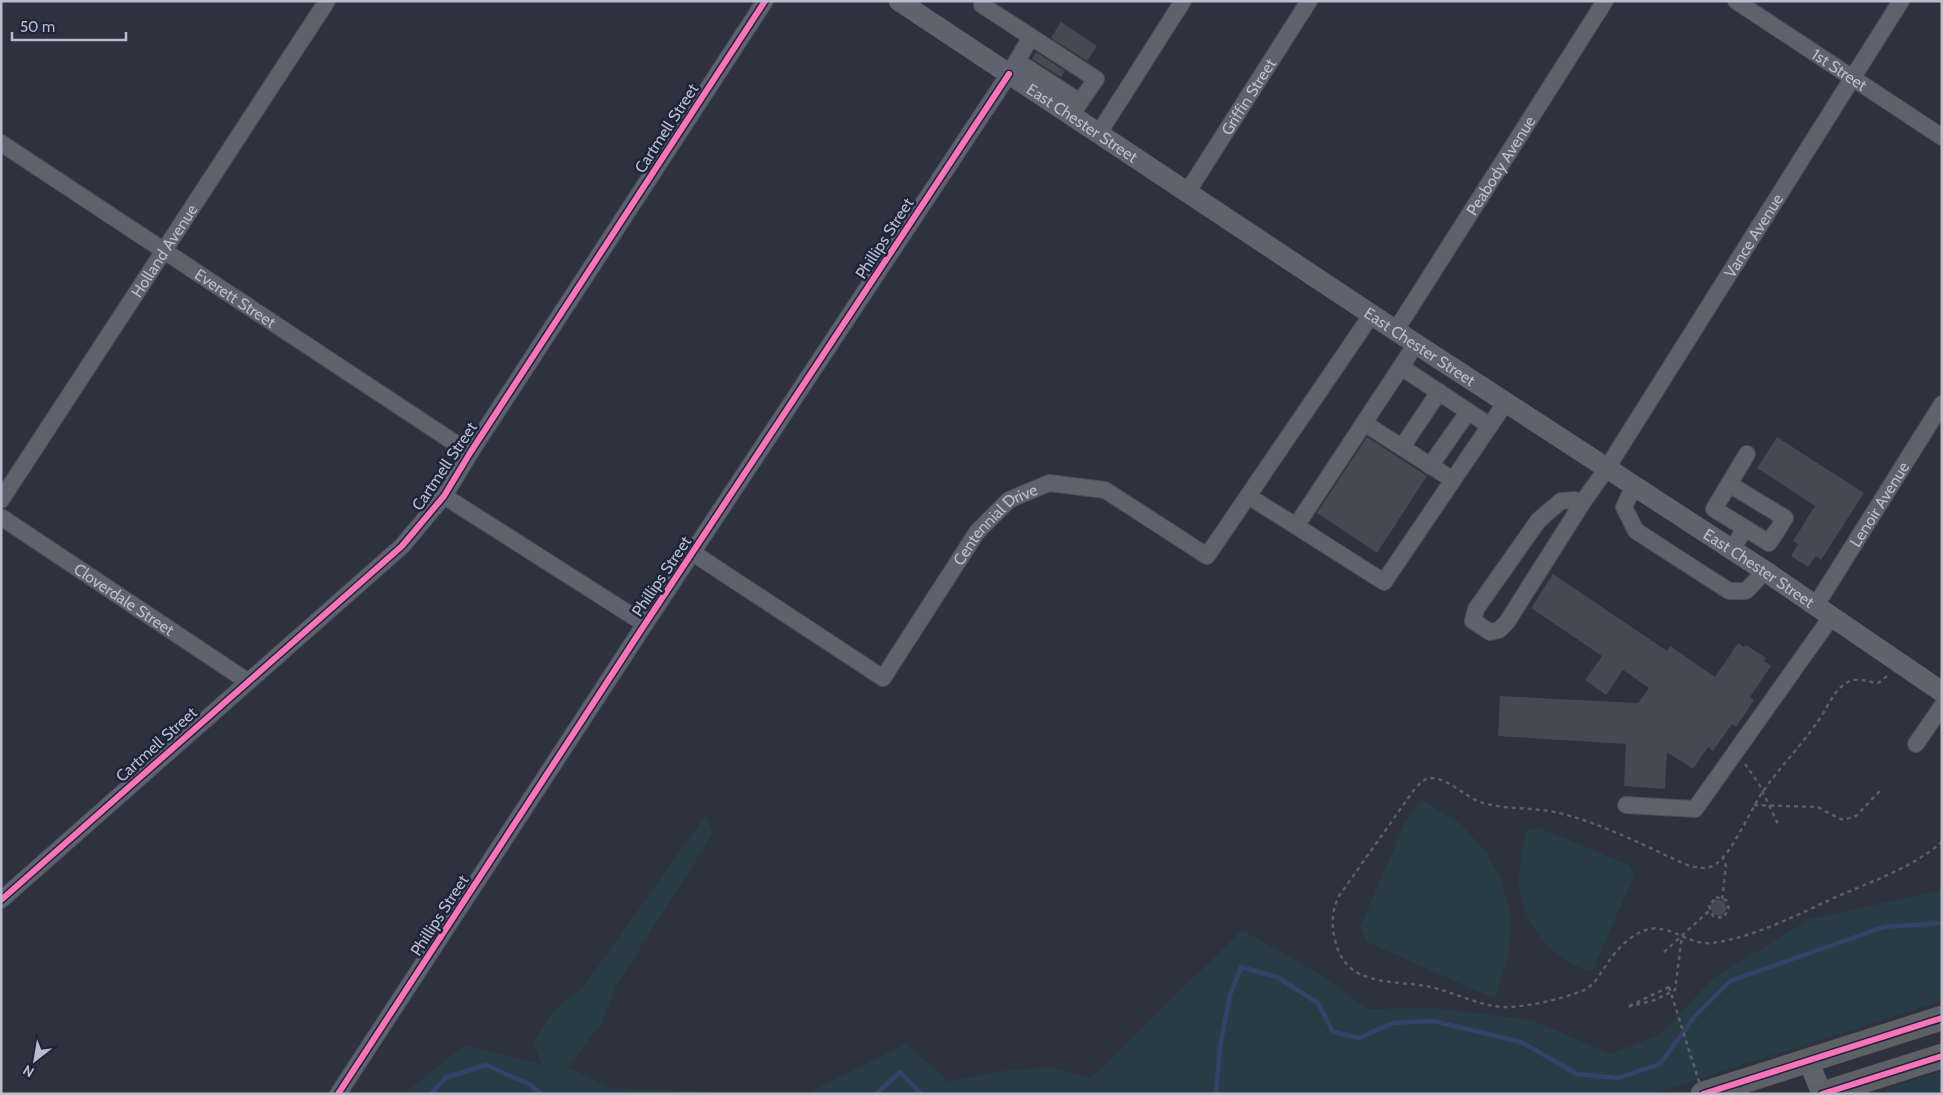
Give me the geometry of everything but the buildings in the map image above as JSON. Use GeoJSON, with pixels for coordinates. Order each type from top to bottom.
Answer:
{"type":"FeatureCollection","features":[{"type":"Feature","properties":{"kind":"highway"},"geometry":{"type":"LineString","coordinates":[[1703,1094],[1942,1018]]}},
{"type":"Feature","properties":{"kind":"highway"},"geometry":{"type":"LineString","coordinates":[[1822,1094],[1942,1056]]}},
{"type":"Feature","properties":{"kind":"main road","name":"East Chester Street"},"geometry":{"type":"LineString","coordinates":[[899,1],[1013,68],[1076,109],[1099,132],[1416,344],[1824,610],[1942,692]]}},
{"type":"Feature","properties":{"kind":"main road"},"geometry":{"type":"LineString","coordinates":[[1808,1060],[1822,1094]]}},
{"type":"Feature","properties":{"kind":"street","name":"Holland Avenue"},"geometry":{"type":"LineString","coordinates":[[1,500],[328,1]]}},
{"type":"Feature","properties":{"kind":"street","name":"Cartmell Street"},"geometry":{"type":"LineString","coordinates":[[3,896],[402,546],[444,496],[470,453],[765,1]]}},
{"type":"Feature","properties":{"kind":"street"},"geometry":{"type":"LineString","coordinates":[[1099,132],[1183,1]]}},
{"type":"Feature","properties":{"kind":"street","name":"Griffin Street"},"geometry":{"type":"LineString","coordinates":[[1188,191],[1309,1]]}},
{"type":"Feature","properties":{"kind":"street","name":"Peabody Avenue"},"geometry":{"type":"LineString","coordinates":[[1396,330],[1605,1]]}},
{"type":"Feature","properties":{"kind":"street","name":"1st Street"},"geometry":{"type":"LineString","coordinates":[[1736,1],[1942,137]]}},
{"type":"Feature","properties":{"kind":"street","name":"Vance Avenue"},"geometry":{"type":"LineString","coordinates":[[1583,502],[1575,500],[1561,501],[1538,521],[1476,609],[1474,621],[1490,632],[1500,630],[1507,622],[1583,502],[1607,468],[1901,1]]}},
{"type":"Feature","properties":{"kind":"street"},"geometry":{"type":"LineString","coordinates":[[982,5],[1096,79],[1076,109]]}},
{"type":"Feature","properties":{"kind":"street","name":"Phillips Street"},"geometry":{"type":"LineString","coordinates":[[338,1094],[645,624],[1013,68],[1031,37]]}},
{"type":"Feature","properties":{"kind":"street","name":"Everett Street"},"geometry":{"type":"LineString","coordinates":[[1,143],[470,453]]}},
{"type":"Feature","properties":{"kind":"street","name":"Centennial Drive"},"geometry":{"type":"LineString","coordinates":[[693,554],[883,678],[977,532],[1009,500],[1049,483],[1105,490],[1207,556],[1372,314]]}},
{"type":"Feature","properties":{"kind":"street"},"geometry":{"type":"LineString","coordinates":[[1296,526],[1416,344]]}},
{"type":"Feature","properties":{"kind":"street"},"geometry":{"type":"LineString","coordinates":[[1401,367],[1490,426]]}},
{"type":"Feature","properties":{"kind":"street"},"geometry":{"type":"LineString","coordinates":[[1402,447],[1439,392]]}},
{"type":"Feature","properties":{"kind":"street"},"geometry":{"type":"LineString","coordinates":[[1248,496],[1384,582],[1506,402]]}},
{"type":"Feature","properties":{"kind":"street","name":"Lenoir Avenue"},"geometry":{"type":"LineString","coordinates":[[1626,805],[1695,809],[1735,752],[1824,610],[1942,404]]}},
{"type":"Feature","properties":{"kind":"street"},"geometry":{"type":"LineString","coordinates":[[1430,466],[1468,412]]}},
{"type":"Feature","properties":{"kind":"street"},"geometry":{"type":"LineString","coordinates":[[1364,423],[1453,480]]}},
{"type":"Feature","properties":{"kind":"street"},"geometry":{"type":"LineString","coordinates":[[1702,530],[1747,454]]}},
{"type":"Feature","properties":{"kind":"street"},"geometry":{"type":"LineString","coordinates":[[1714,509],[1769,543],[1785,518],[1729,484]]}},
{"type":"Feature","properties":{"kind":"street"},"geometry":{"type":"LineString","coordinates":[[1634,486],[1624,507],[1636,531],[1729,591],[1746,591],[1764,571]]}},
{"type":"Feature","properties":{"kind":"street"},"geometry":{"type":"LineString","coordinates":[[444,496],[645,624]]}},
{"type":"Feature","properties":{"kind":"street","name":"Cloverdale Street"},"geometry":{"type":"LineString","coordinates":[[1,517],[247,682]]}},
{"type":"Feature","properties":{"kind":"street"},"geometry":{"type":"LineString","coordinates":[[1732,550],[1745,528]]}},
{"type":"Feature","properties":{"kind":"street"},"geometry":{"type":"LineString","coordinates":[[1916,744],[1942,706]]}},
{"type":"Feature","properties":{"kind":"path"},"geometry":{"type":"LineString","coordinates":[[1888,675],[1882,682],[1878,683],[1859,680],[1850,681],[1836,691],[1820,720],[1763,791],[1722,858],[1709,867],[1696,868],[1576,817],[1543,810],[1482,802],[1439,780],[1427,778],[1416,787],[1346,885],[1337,901],[1332,916],[1332,928],[1341,956],[1349,967],[1360,974],[1387,982],[1430,987],[1482,1004],[1510,1007],[1548,1000],[1583,991],[1598,977],[1620,947],[1645,930],[1654,928],[1670,931],[1695,942],[1709,943],[1728,940],[1804,912],[1901,869],[1927,855],[1942,842]]}},
{"type":"Feature","properties":{"kind":"path"},"geometry":{"type":"LineString","coordinates":[[1735,752],[1753,773],[1778,824]]}},
{"type":"Feature","properties":{"kind":"path"},"geometry":{"type":"LineString","coordinates":[[1754,805],[1817,807],[1843,820],[1850,819],[1866,807],[1880,791]]}},
{"type":"Feature","properties":{"kind":"path"},"geometry":{"type":"LineString","coordinates":[[1722,858],[1726,866],[1722,898]]}},
{"type":"Feature","properties":{"kind":"path"},"geometry":{"type":"LineString","coordinates":[[1716,897],[1722,898],[1726,900],[1730,910],[1723,918],[1712,916],[1709,906],[1716,897]]}},
{"type":"Feature","properties":{"kind":"path"},"geometry":{"type":"LineString","coordinates":[[1664,952],[1710,910]]}},
{"type":"Feature","properties":{"kind":"path"},"geometry":{"type":"LineString","coordinates":[[1682,936],[1676,990],[1669,994],[1655,1000],[1626,1006],[1669,987],[1672,996],[1689,1049],[1703,1094]]}},
{"type":"Feature","properties":{"kind":"shaded area"},"geometry":{"type":"Polygon","coordinates":[[[1422,800],[1461,824],[1486,852],[1500,877],[1511,915],[1509,953],[1495,999],[1367,942],[1360,927],[1405,823],[1422,800]]]}},
{"type":"Feature","properties":{"kind":"shaded area"},"geometry":{"type":"Polygon","coordinates":[[[705,816],[714,832],[616,986],[601,1024],[568,1067],[610,1088],[732,1094],[404,1094],[465,1045],[542,1065],[533,1042],[555,1009],[581,990],[705,816]]]}},
{"type":"Feature","properties":{"kind":"shaded area"},"geometry":{"type":"Polygon","coordinates":[[[1540,828],[1629,865],[1634,876],[1592,972],[1573,964],[1550,948],[1527,916],[1520,891],[1520,860],[1527,830],[1540,828]]]}},
{"type":"Feature","properties":{"kind":"shaded area"},"geometry":{"type":"Polygon","coordinates":[[[1942,890],[1942,1001],[1651,1094],[806,1094],[906,1044],[949,1082],[994,1072],[1050,1067],[1091,1078],[1242,930],[1316,972],[1368,1009],[1434,1008],[1532,1020],[1611,1054],[1661,1034],[1713,978],[1810,919],[1942,890]]]}},
{"type":"Feature","properties":{"kind":"shaded area"},"geometry":{"type":"Polygon","coordinates":[[[1942,1071],[1942,1094],[1891,1094],[1883,1090],[1942,1071]]]}},
{"type":"Feature","properties":{"kind":"waterway"},"geometry":{"type":"LineString","coordinates":[[1216,1094],[1220,1047],[1230,995],[1241,967],[1277,977],[1318,1003],[1333,1032],[1359,1038],[1393,1023],[1433,1021],[1521,1042],[1577,1074],[1618,1078],[1660,1064],[1695,1016],[1730,981],[1884,927],[1942,923]]}},
{"type":"Feature","properties":{"kind":"waterway"},"geometry":{"type":"LineString","coordinates":[[431,1094],[445,1078],[486,1065],[529,1084],[542,1094]]}},
{"type":"Feature","properties":{"kind":"waterway"},"geometry":{"type":"LineString","coordinates":[[876,1094],[900,1072],[921,1094]]}},
{"type":"Feature","properties":{"kind":"cycle path"},"geometry":{"type":"LineString","coordinates":[[1,900],[402,546],[444,496],[470,453],[765,1]]}},
{"type":"Feature","properties":{"kind":"cycle path"},"geometry":{"type":"LineString","coordinates":[[338,1094],[645,624],[1009,74]]}},
{"type":"Feature","properties":{"kind":"cycle path"},"geometry":{"type":"LineString","coordinates":[[1703,1094],[1942,1018]]}},
{"type":"Feature","properties":{"kind":"cycle path"},"geometry":{"type":"LineString","coordinates":[[1822,1094],[1942,1056]]}}]}
